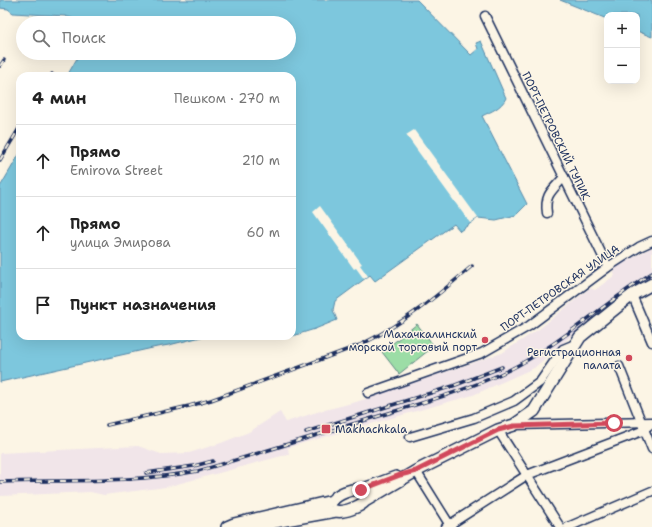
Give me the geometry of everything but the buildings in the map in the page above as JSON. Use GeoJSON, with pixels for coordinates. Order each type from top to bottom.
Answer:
{"type":"FeatureCollection","features":[{"type":"Feature","properties":{"kind":"street","name":"ПОРТ-ПЕТРОВСКИЙ ТУПИК"},"geometry":{"type":"LineString","coordinates":[[485,16],[608,267]]}},
{"type":"Feature","properties":{"kind":"street"},"geometry":{"type":"LineString","coordinates":[[547,213],[546,200],[564,177]]}},
{"type":"Feature","properties":{"kind":"street","name":"ПОРТ-ПЕТРОВСКАЯ УЛИЦА"},"geometry":{"type":"LineString","coordinates":[[368,393],[482,354],[529,326],[608,267],[639,247],[652,241]]}},
{"type":"Feature","properties":{"kind":"street"},"geometry":{"type":"LineString","coordinates":[[514,426],[534,411],[580,337],[632,295],[652,284]]}},
{"type":"Feature","properties":{"kind":"street"},"geometry":{"type":"LineString","coordinates":[[632,295],[652,342]]}},
{"type":"Feature","properties":{"kind":"street"},"geometry":{"type":"LineString","coordinates":[[410,437],[474,418],[514,402],[540,382],[563,350],[576,344]]}},
{"type":"Feature","properties":{"kind":"street"},"geometry":{"type":"LineString","coordinates":[[619,366],[652,449]]}},
{"type":"Feature","properties":{"kind":"street"},"geometry":{"type":"LineString","coordinates":[[363,496],[400,475],[416,471],[498,430],[514,426],[643,425],[652,423]]}},
{"type":"Feature","properties":{"kind":"street"},"geometry":{"type":"LineString","coordinates":[[416,471],[449,526],[527,475],[642,431],[643,425]]}},
{"type":"Feature","properties":{"kind":"street"},"geometry":{"type":"LineString","coordinates":[[498,430],[560,527]]}},
{"type":"Feature","properties":{"kind":"street"},"geometry":{"type":"LineString","coordinates":[[357,489],[363,496],[362,504],[340,512],[334,506],[335,496],[357,489]]}},
{"type":"Feature","properties":{"kind":"street"},"geometry":{"type":"LineString","coordinates":[[568,527],[652,491]]}},
{"type":"Feature","properties":{"kind":"street"},"geometry":{"type":"LineString","coordinates":[[227,527],[234,524],[334,506]]}},
{"type":"Feature","properties":{"kind":"street"},"geometry":{"type":"LineString","coordinates":[[247,527],[334,506]]}},
{"type":"Feature","properties":{"kind":"shaded area"},"geometry":{"type":"Polygon","coordinates":[[[652,247],[652,279],[596,320],[591,319],[534,368],[473,395],[293,446],[288,448],[289,454],[166,487],[104,495],[90,492],[0,496],[0,453],[138,446],[161,454],[189,453],[249,432],[280,412],[286,422],[356,402],[502,353],[539,329],[590,288],[595,290],[615,275],[613,269],[652,247]]]}},
{"type":"Feature","properties":{"kind":"green space"},"geometry":{"type":"Polygon","coordinates":[[[417,324],[434,346],[399,374],[382,352],[417,324]]]}},
{"type":"Feature","properties":{"kind":"water"},"geometry":{"type":"Polygon","coordinates":[[[0,0],[417,0],[471,55],[478,49],[476,43],[481,41],[506,98],[499,107],[482,116],[527,204],[516,215],[496,220],[478,218],[460,231],[454,224],[375,281],[370,275],[335,301],[333,310],[337,320],[296,335],[296,72],[69,72],[76,60],[296,60],[296,16],[65,16],[13,13],[8,9],[0,8],[0,0]]]}},
{"type":"Feature","properties":{"kind":"water"},"geometry":{"type":"Polygon","coordinates":[[[560,0],[652,0],[652,37],[640,32],[640,12],[604,12],[604,18],[560,0]]]}},
{"type":"Feature","properties":{"kind":"water"},"geometry":{"type":"Polygon","coordinates":[[[16,160],[16,340],[189,340],[0,382],[0,187],[16,160]]]}},
{"type":"Feature","properties":{"kind":"pier"},"geometry":{"type":"Polygon","coordinates":[[[414,130],[478,218],[470,223],[406,135],[414,130]]]}},
{"type":"Feature","properties":{"kind":"pier"},"geometry":{"type":"Polygon","coordinates":[[[320,206],[362,264],[360,265],[368,276],[364,279],[356,268],[354,269],[313,212],[320,206]]]}},
{"type":"Feature","properties":{"kind":"railway"},"geometry":{"type":"LineString","coordinates":[[0,66],[4,60]]}},
{"type":"Feature","properties":{"kind":"railway"},"geometry":{"type":"LineString","coordinates":[[0,160],[16,134]]}},
{"type":"Feature","properties":{"kind":"railway"},"geometry":{"type":"LineString","coordinates":[[107,425],[211,400],[360,345],[405,319],[472,266]]}},
{"type":"Feature","properties":{"kind":"railway"},"geometry":{"type":"LineString","coordinates":[[0,482],[149,478],[198,471],[439,398],[492,378],[528,360],[652,273]]}},
{"type":"Feature","properties":{"kind":"railway"},"geometry":{"type":"LineString","coordinates":[[306,432],[453,386],[502,367]]}},
{"type":"Feature","properties":{"kind":"railway"},"geometry":{"type":"LineString","coordinates":[[146,473],[194,466],[213,461]]}},
{"type":"Feature","properties":{"kind":"place","name":"Махачкалинский морской торговый порт"},"geometry":{"type":"Point","coordinates":[485,340]}},
{"type":"Feature","properties":{"kind":"place","name":"Регистрационная палата"},"geometry":{"type":"Point","coordinates":[629,358]}},
{"type":"Feature","properties":{"kind":"place","name":"Makhachkala"},"geometry":{"type":"Point","coordinates":[326,429]}},
{"type":"Feature","properties":{"kind":"route"},"geometry":{"type":"LineString","coordinates":[[361,490],[400,475],[416,471],[498,430],[514,426],[614,423]]}}]}
